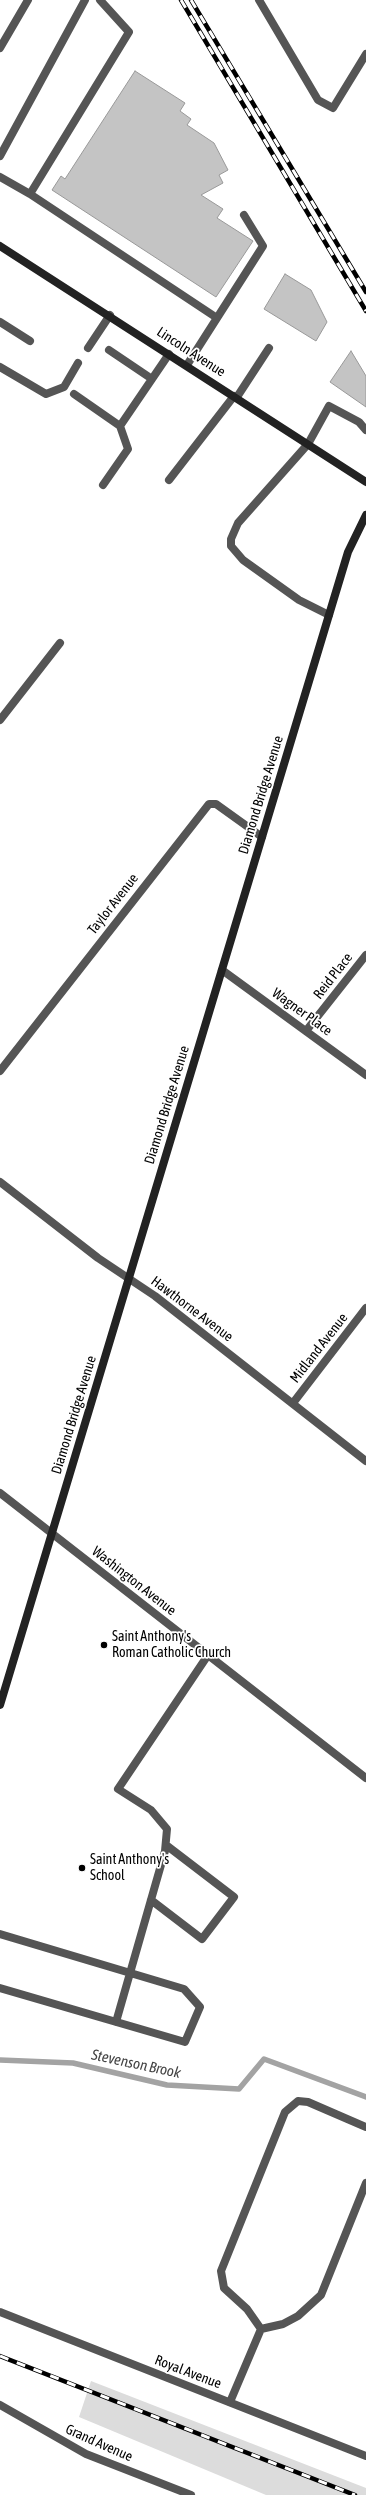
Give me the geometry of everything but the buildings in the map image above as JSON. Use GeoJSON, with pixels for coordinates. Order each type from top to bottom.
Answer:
{"type":"FeatureCollection","features":[{"type":"Feature","properties":{"kind":"street"},"geometry":{"type":"LineString","coordinates":[[0,48],[28,0]]}},
{"type":"Feature","properties":{"kind":"street"},"geometry":{"type":"LineString","coordinates":[[0,156],[85,0]]}},
{"type":"Feature","properties":{"kind":"street"},"geometry":{"type":"LineString","coordinates":[[30,194],[129,32],[100,0]]}},
{"type":"Feature","properties":{"kind":"street"},"geometry":{"type":"LineString","coordinates":[[259,0],[318,100],[333,108],[366,54]]}},
{"type":"Feature","properties":{"kind":"street"},"geometry":{"type":"LineString","coordinates":[[0,177],[30,194],[218,318]]}},
{"type":"Feature","properties":{"kind":"street"},"geometry":{"type":"LineString","coordinates":[[187,365],[263,246],[244,215]]}},
{"type":"Feature","properties":{"kind":"street","name":"Lincoln Avenue"},"geometry":{"type":"LineString","coordinates":[[0,246],[187,365],[366,482]]}},
{"type":"Feature","properties":{"kind":"street"},"geometry":{"type":"LineString","coordinates":[[88,348],[110,316]]}},
{"type":"Feature","properties":{"kind":"street"},"geometry":{"type":"LineString","coordinates":[[0,322],[30,341]]}},
{"type":"Feature","properties":{"kind":"street"},"geometry":{"type":"LineString","coordinates":[[169,480],[235,396],[269,348]]}},
{"type":"Feature","properties":{"kind":"street"},"geometry":{"type":"LineString","coordinates":[[109,350],[152,379]]}},
{"type":"Feature","properties":{"kind":"street"},"geometry":{"type":"LineString","coordinates":[[120,426],[169,354]]}},
{"type":"Feature","properties":{"kind":"street"},"geometry":{"type":"LineString","coordinates":[[0,367],[46,394],[64,387],[78,363]]}},
{"type":"Feature","properties":{"kind":"street"},"geometry":{"type":"LineString","coordinates":[[74,394],[120,426],[128,450],[103,485]]}},
{"type":"Feature","properties":{"kind":"street"},"geometry":{"type":"LineString","coordinates":[[329,615],[299,600],[243,560],[231,546],[232,531],[308,444],[329,406],[359,422],[366,430]]}},
{"type":"Feature","properties":{"kind":"street","name":"Diamond Bridge Avenue"},"geometry":{"type":"LineString","coordinates":[[0,1705],[348,552],[366,515]]}},
{"type":"Feature","properties":{"kind":"street"},"geometry":{"type":"LineString","coordinates":[[0,720],[60,643]]}},
{"type":"Feature","properties":{"kind":"street","name":"Taylor Avenue"},"geometry":{"type":"LineString","coordinates":[[0,1070],[209,804],[216,804],[262,837]]}},
{"type":"Feature","properties":{"kind":"street","name":"Reid Place"},"geometry":{"type":"LineString","coordinates":[[306,1031],[366,955]]}},
{"type":"Feature","properties":{"kind":"street","name":"Wagner Place"},"geometry":{"type":"LineString","coordinates":[[222,970],[366,1075]]}},
{"type":"Feature","properties":{"kind":"street","name":"Hawthorne Avenue"},"geometry":{"type":"LineString","coordinates":[[0,1182],[98,1258],[129,1278],[293,1403],[366,1461]]}},
{"type":"Feature","properties":{"kind":"street","name":"Midland Avenue"},"geometry":{"type":"LineString","coordinates":[[293,1403],[366,1308]]}},
{"type":"Feature","properties":{"kind":"street","name":"Washington Avenue"},"geometry":{"type":"LineString","coordinates":[[0,1493],[366,1778]]}},
{"type":"Feature","properties":{"kind":"street"},"geometry":{"type":"LineString","coordinates":[[116,2022],[166,1845],[167,1829],[151,1810],[118,1789],[208,1655]]}},
{"type":"Feature","properties":{"kind":"street"},"geometry":{"type":"LineString","coordinates":[[151,1900],[202,1939],[234,1897],[166,1845]]}},
{"type":"Feature","properties":{"kind":"street"},"geometry":{"type":"LineString","coordinates":[[0,1934],[184,1989],[200,2007],[185,2042],[0,1988]]}},
{"type":"Feature","properties":{"kind":"street"},"geometry":{"type":"LineString","coordinates":[[260,2329],[248,2309],[224,2288],[221,2271],[285,2112],[298,2101],[308,2102],[366,2127]]}},
{"type":"Feature","properties":{"kind":"street"},"geometry":{"type":"LineString","coordinates":[[260,2329],[283,2324],[298,2316],[321,2296],[366,2182]]}},
{"type":"Feature","properties":{"kind":"street","name":"Royal Avenue"},"geometry":{"type":"LineString","coordinates":[[0,2312],[366,2456]]}},
{"type":"Feature","properties":{"kind":"street"},"geometry":{"type":"LineString","coordinates":[[230,2402],[260,2329]]}},
{"type":"Feature","properties":{"kind":"street","name":"Grand Avenue"},"geometry":{"type":"LineString","coordinates":[[0,2405],[86,2454],[191,2495]]}},
{"type":"Feature","properties":{"kind":"shaded area"},"geometry":{"type":"Polygon","coordinates":[[[91,2381],[366,2488],[366,2495],[266,2495],[79,2417],[91,2381]]]}},
{"type":"Feature","properties":{"kind":"waterway","name":"Stevenson Brook"},"geometry":{"type":"LineString","coordinates":[[0,2060],[73,2063],[167,2085],[239,2089],[264,2059],[366,2097]]}},
{"type":"Feature","properties":{"kind":"railway"},"geometry":{"type":"LineString","coordinates":[[181,0],[366,311]]}},
{"type":"Feature","properties":{"kind":"railway"},"geometry":{"type":"LineString","coordinates":[[191,0],[366,292]]}},
{"type":"Feature","properties":{"kind":"railway"},"geometry":{"type":"LineString","coordinates":[[0,2356],[355,2495]]}},
{"type":"Feature","properties":{"kind":"place","name":"Saint Anthony's Roman Catholic Church"},"geometry":{"type":"Point","coordinates":[104,1645]}},
{"type":"Feature","properties":{"kind":"place","name":"Saint Anthony's School"},"geometry":{"type":"Point","coordinates":[82,1868]}}]}
